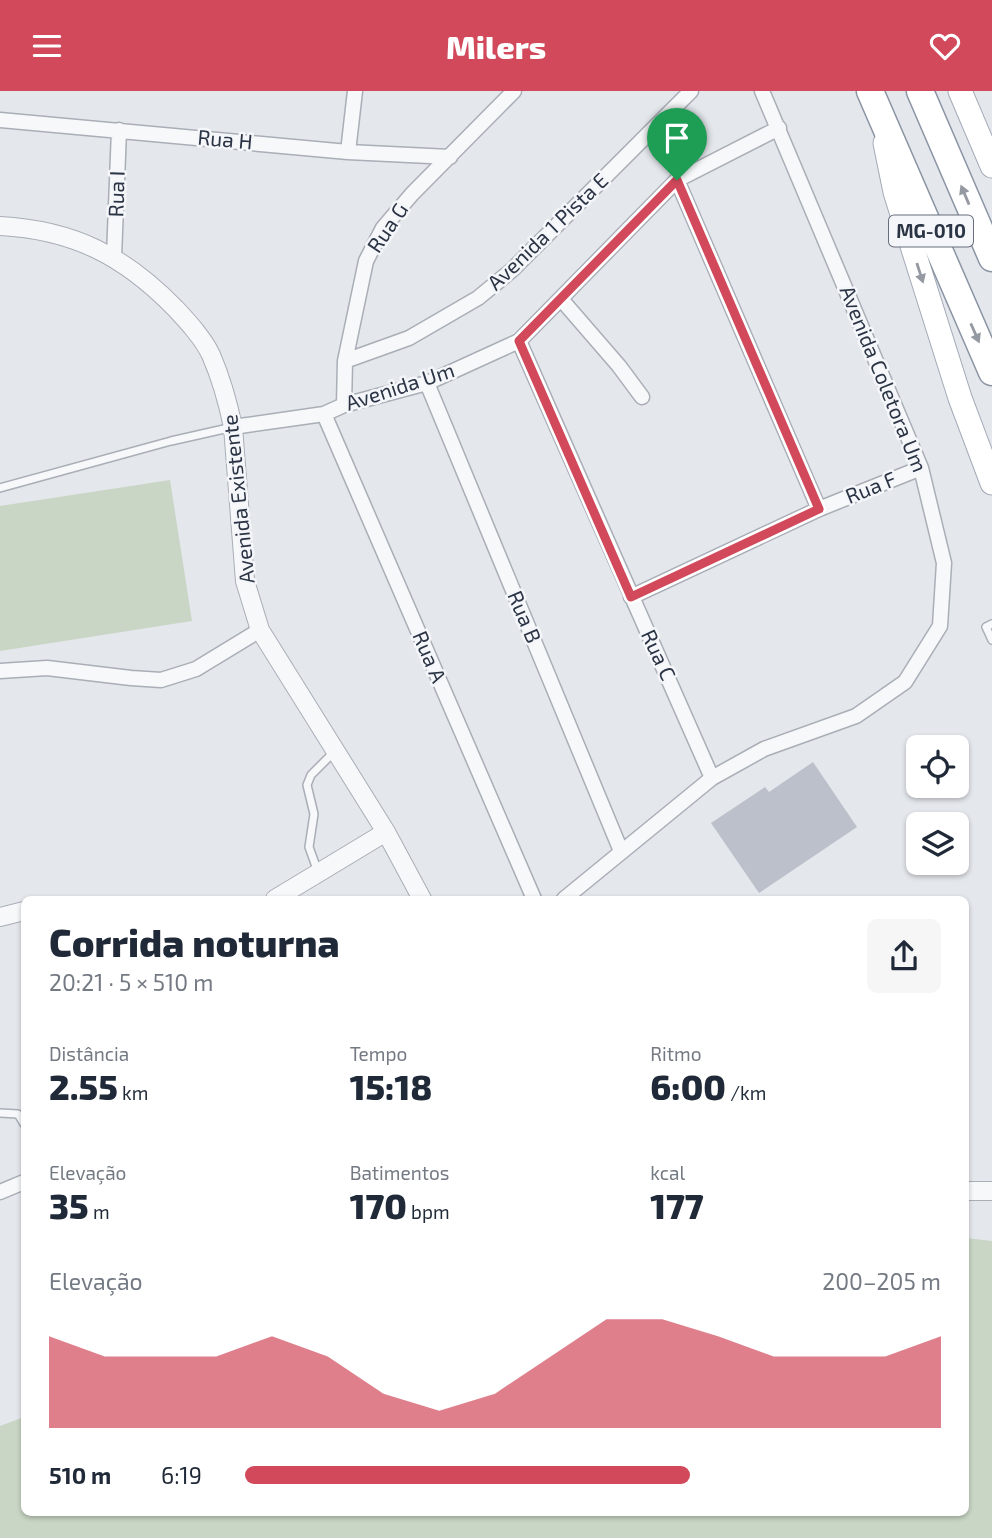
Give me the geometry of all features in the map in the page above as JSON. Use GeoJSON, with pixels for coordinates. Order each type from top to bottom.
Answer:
{"type":"FeatureCollection","features":[{"type":"Feature","properties":{"kind":"highway","name":"MG-010"},"geometry":{"type":"LineString","coordinates":[[920,91],[992,258]]}},
{"type":"Feature","properties":{"kind":"highway","name":"MG-010"},"geometry":{"type":"LineString","coordinates":[[875,102],[992,372]]}},
{"type":"Feature","properties":{"kind":"main road"},"geometry":{"type":"LineString","coordinates":[[960,91],[992,166]]}},
{"type":"Feature","properties":{"kind":"main road"},"geometry":{"type":"LineString","coordinates":[[875,102],[895,192],[960,398],[992,482]]}},
{"type":"Feature","properties":{"kind":"street"},"geometry":{"type":"LineString","coordinates":[[348,152],[355,91]]}},
{"type":"Feature","properties":{"kind":"street","name":"Rua G"},"geometry":{"type":"LineString","coordinates":[[344,405],[345,361],[366,261],[383,228],[412,194],[514,91]]}},
{"type":"Feature","properties":{"kind":"street","name":"Avenida 1 Pista E"},"geometry":{"type":"LineString","coordinates":[[345,361],[409,338],[478,298],[512,270],[691,91]]}},
{"type":"Feature","properties":{"kind":"street","name":"Avenida Coletora Um"},"geometry":{"type":"LineString","coordinates":[[568,896],[712,778],[764,749],[856,716],[905,682],[940,626],[944,563],[921,468],[762,91]]}},
{"type":"Feature","properties":{"kind":"street","name":"Rua H"},"geometry":{"type":"LineString","coordinates":[[0,120],[348,152],[450,157]]}},
{"type":"Feature","properties":{"kind":"street","name":"Avenida Um"},"geometry":{"type":"LineString","coordinates":[[233,427],[324,414],[344,405],[427,383],[519,341],[677,180],[779,128]]}},
{"type":"Feature","properties":{"kind":"street","name":"Rua I"},"geometry":{"type":"LineString","coordinates":[[114,257],[119,130]]}},
{"type":"Feature","properties":{"kind":"street"},"geometry":{"type":"LineString","coordinates":[[677,180],[819,509]]}},
{"type":"Feature","properties":{"kind":"street","name":"Avenida Existente"},"geometry":{"type":"LineString","coordinates":[[0,226],[65,236],[114,257],[150,283],[186,320],[210,353],[233,427],[246,580],[260,630],[386,832],[420,896]]}},
{"type":"Feature","properties":{"kind":"street"},"geometry":{"type":"LineString","coordinates":[[561,299],[642,397]]}},
{"type":"Feature","properties":{"kind":"street","name":"Rua C"},"geometry":{"type":"LineString","coordinates":[[519,341],[712,778]]}},
{"type":"Feature","properties":{"kind":"street","name":"Rua B"},"geometry":{"type":"LineString","coordinates":[[427,383],[621,851]]}},
{"type":"Feature","properties":{"kind":"street","name":"Rua A"},"geometry":{"type":"LineString","coordinates":[[324,414],[533,896]]}},
{"type":"Feature","properties":{"kind":"street","name":"Rua F"},"geometry":{"type":"LineString","coordinates":[[631,597],[819,509],[921,468]]}},
{"type":"Feature","properties":{"kind":"street"},"geometry":{"type":"LineString","coordinates":[[0,671],[47,668],[161,680],[196,669],[260,630]]}},
{"type":"Feature","properties":{"kind":"street"},"geometry":{"type":"LineString","coordinates":[[280,896],[386,832]]}},
{"type":"Feature","properties":{"kind":"street"},"geometry":{"type":"LineString","coordinates":[[0,917],[21,912]]}},
{"type":"Feature","properties":{"kind":"street"},"geometry":{"type":"LineString","coordinates":[[0,1192],[21,1183]]}},
{"type":"Feature","properties":{"kind":"street"},"geometry":{"type":"LineString","coordinates":[[969,1191],[992,1191]]}},
{"type":"Feature","properties":{"kind":"lane"},"geometry":{"type":"LineString","coordinates":[[0,488],[233,427]]}},
{"type":"Feature","properties":{"kind":"lane"},"geometry":{"type":"LineString","coordinates":[[992,624],[986,627],[992,640]]}},
{"type":"Feature","properties":{"kind":"lane"},"geometry":{"type":"LineString","coordinates":[[318,873],[309,847],[313,814],[307,785],[311,775],[335,751]]}},
{"type":"Feature","properties":{"kind":"lane"},"geometry":{"type":"LineString","coordinates":[[0,1113],[18,1114],[21,1119]]}},
{"type":"Feature","properties":{"kind":"green space"},"geometry":{"type":"Polygon","coordinates":[[[170,480],[192,621],[0,651],[0,506],[170,480]]]}},
{"type":"Feature","properties":{"kind":"green space"},"geometry":{"type":"Polygon","coordinates":[[[969,1238],[992,1241],[992,1538],[0,1538],[0,1426],[21,1418],[21,1516],[969,1516],[969,1238]]]}},
{"type":"Feature","properties":{"kind":"building"},"geometry":{"type":"Polygon","coordinates":[[[813,762],[857,827],[759,893],[711,823],[765,787],[769,792],[813,762]]]}},
{"type":"Feature","properties":{"kind":"route"},"geometry":{"type":"LineString","coordinates":[[677,180],[819,509],[631,597],[519,341],[677,180]]}}]}
